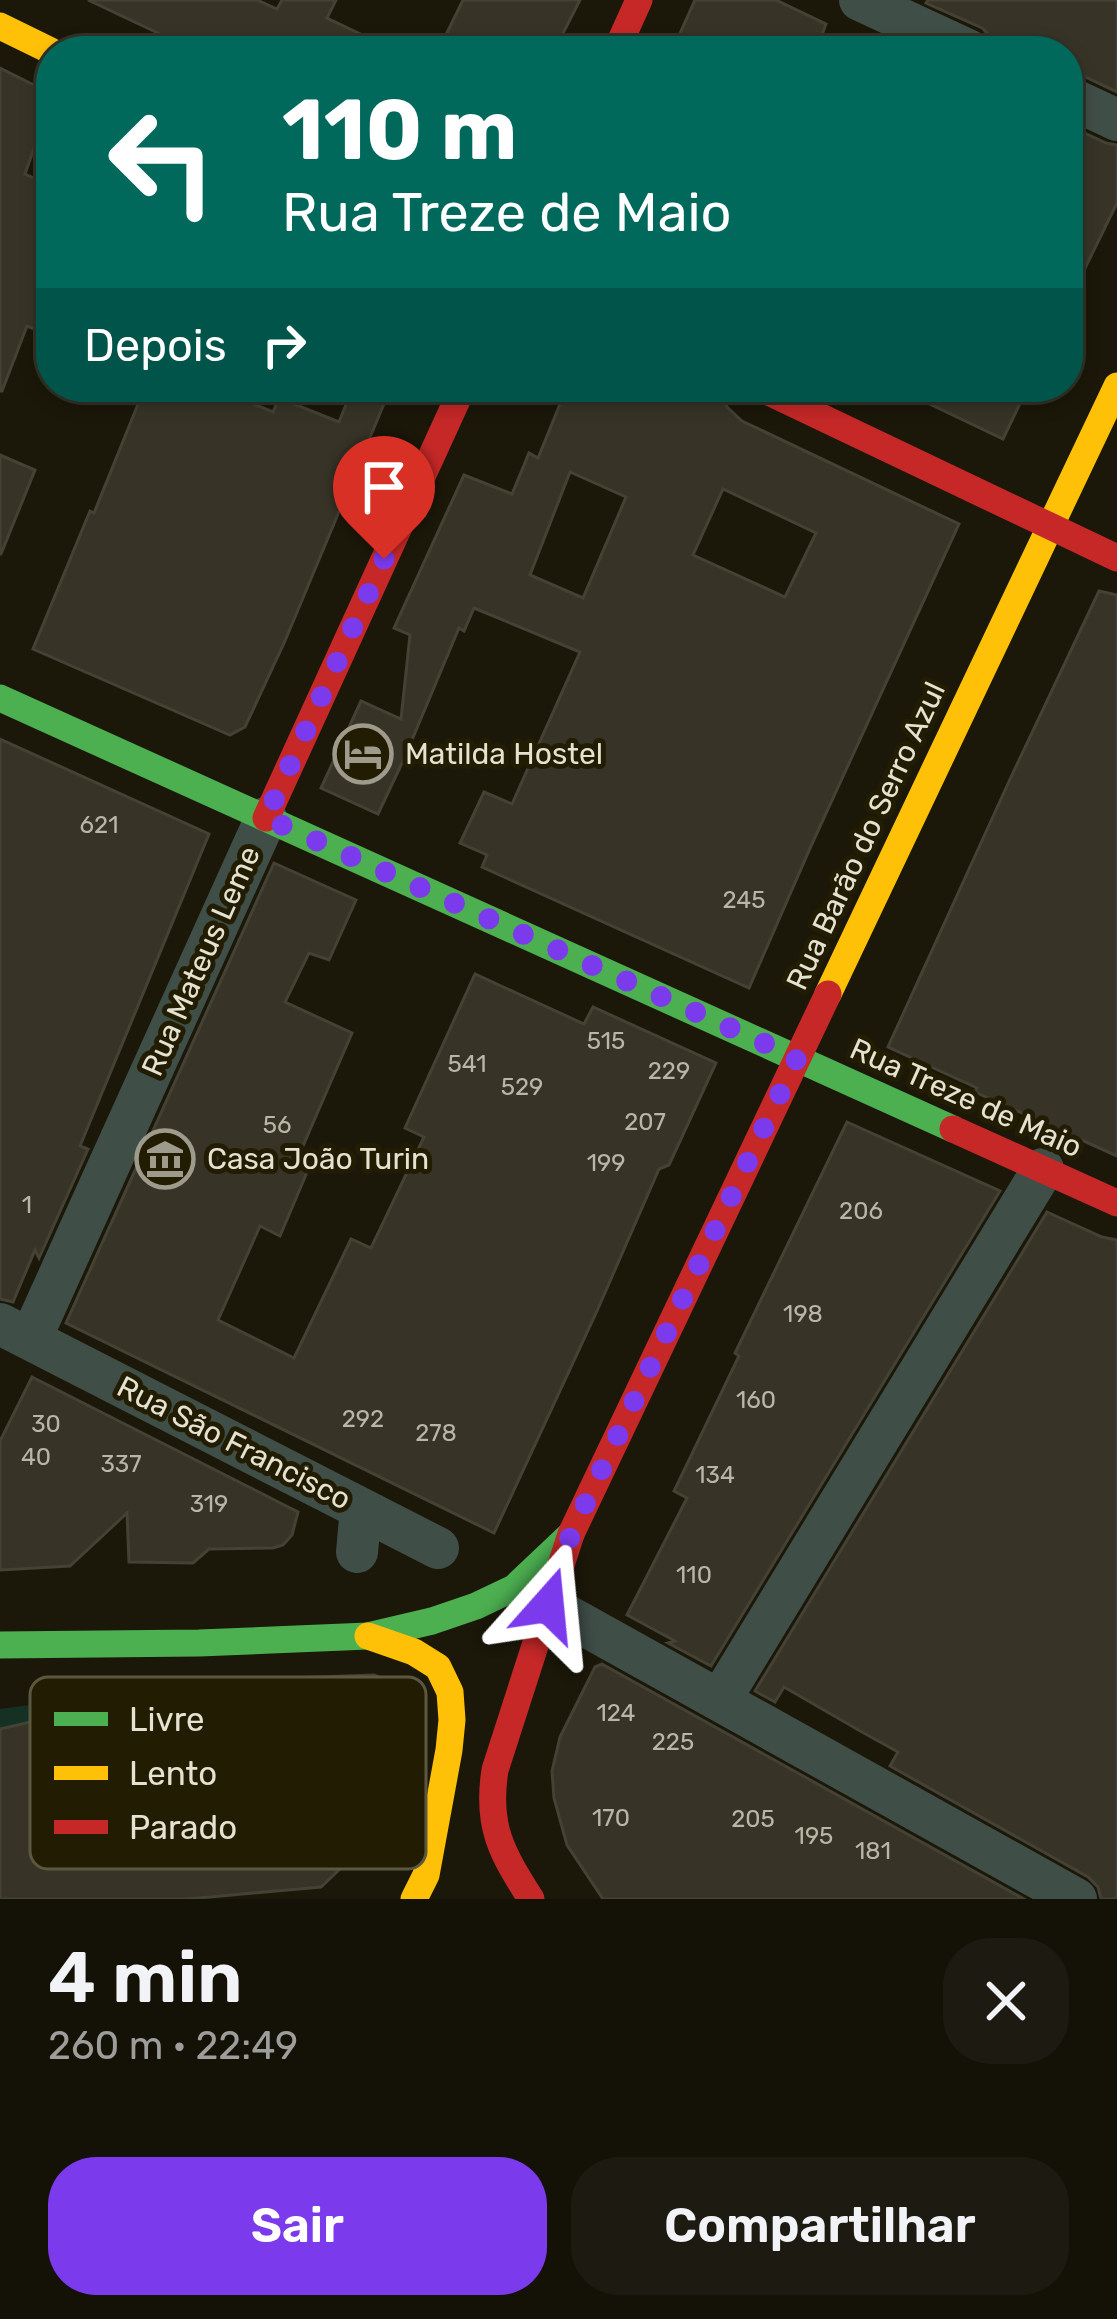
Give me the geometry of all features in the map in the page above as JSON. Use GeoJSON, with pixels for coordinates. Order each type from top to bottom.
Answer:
{"type":"FeatureCollection","features":[{"type":"Feature","properties":{"kind":"main road"},"geometry":{"type":"LineString","coordinates":[[623,36],[639,0]]}},
{"type":"Feature","properties":{"kind":"main road"},"geometry":{"type":"LineString","coordinates":[[0,26],[36,43]]}},
{"type":"Feature","properties":{"kind":"main road","name":"Rua Barão do Serro Azul"},"geometry":{"type":"LineString","coordinates":[[501,1852],[489,1798],[571,1534],[1117,386]]}},
{"type":"Feature","properties":{"kind":"main road","name":"Rua Mateus Leme"},"geometry":{"type":"LineString","coordinates":[[266,818],[456,402]]}},
{"type":"Feature","properties":{"kind":"main road"},"geometry":{"type":"LineString","coordinates":[[790,402],[1117,558]]}},
{"type":"Feature","properties":{"kind":"main road","name":"Rua Treze de Maio"},"geometry":{"type":"LineString","coordinates":[[0,698],[1117,1203]]}},
{"type":"Feature","properties":{"kind":"main road"},"geometry":{"type":"LineString","coordinates":[[0,1645],[368,1636],[454,1613],[514,1588],[571,1534]]}},
{"type":"Feature","properties":{"kind":"main road"},"geometry":{"type":"LineString","coordinates":[[368,1636],[414,1652],[438,1667],[450,1692],[441,1872],[501,1852],[532,1899]]}},
{"type":"Feature","properties":{"kind":"street"},"geometry":{"type":"LineString","coordinates":[[860,0],[938,36]]}},
{"type":"Feature","properties":{"kind":"street"},"geometry":{"type":"LineString","coordinates":[[1083,104],[1117,120]]}},
{"type":"Feature","properties":{"kind":"street","name":"Rua Mateus Leme"},"geometry":{"type":"LineString","coordinates":[[10,1340],[266,818]]}},
{"type":"Feature","properties":{"kind":"street"},"geometry":{"type":"LineString","coordinates":[[730,1682],[1043,1169]]}},
{"type":"Feature","properties":{"kind":"street","name":"Rua São Francisco"},"geometry":{"type":"LineString","coordinates":[[10,1340],[438,1548]]}},
{"type":"Feature","properties":{"kind":"street"},"geometry":{"type":"LineString","coordinates":[[357,1552],[362,1509]]}},
{"type":"Feature","properties":{"kind":"street"},"geometry":{"type":"LineString","coordinates":[[548,1605],[730,1682],[1076,1899]]}},
{"type":"Feature","properties":{"kind":"green space"},"geometry":{"type":"Polygon","coordinates":[[[30,1705],[30,1722],[0,1729],[0,1709],[30,1705]]]}},
{"type":"Feature","properties":{"kind":"building"},"geometry":{"type":"Polygon","coordinates":[[[88,0],[257,0],[277,9],[282,0],[336,0],[327,18],[365,36],[164,36],[88,0]]]}},
{"type":"Feature","properties":{"kind":"building"},"geometry":{"type":"Polygon","coordinates":[[[463,0],[580,0],[562,36],[445,36],[463,0]]]}},
{"type":"Feature","properties":{"kind":"building"},"geometry":{"type":"Polygon","coordinates":[[[695,0],[776,0],[826,24],[822,36],[679,36],[695,0]]]}},
{"type":"Feature","properties":{"kind":"building"},"geometry":{"type":"Polygon","coordinates":[[[1117,0],[1117,92],[1083,76],[1083,36],[990,36],[926,3],[1117,0]]]}},
{"type":"Feature","properties":{"kind":"building"},"geometry":{"type":"Polygon","coordinates":[[[0,68],[36,85],[36,143],[25,174],[36,179],[36,330],[27,326],[0,391],[0,68]]]}},
{"type":"Feature","properties":{"kind":"building"},"geometry":{"type":"Polygon","coordinates":[[[1083,132],[1117,145],[1117,203],[1083,272],[1083,132]]]}},
{"type":"Feature","properties":{"kind":"building"},"geometry":{"type":"Polygon","coordinates":[[[139,402],[249,402],[273,412],[277,402],[289,402],[339,422],[347,402],[385,402],[285,641],[245,727],[230,735],[33,649],[90,511],[94,513],[139,402]]]}},
{"type":"Feature","properties":{"kind":"building"},"geometry":{"type":"Polygon","coordinates":[[[561,402],[726,402],[742,421],[959,524],[749,988],[482,867],[487,855],[460,843],[484,792],[512,804],[580,652],[474,608],[464,631],[459,628],[378,814],[321,788],[361,701],[401,719],[410,635],[394,628],[464,475],[512,494],[529,453],[538,458],[561,402]],[[570,472],[530,575],[583,598],[626,497],[570,472]],[[723,489],[693,555],[785,597],[816,533],[723,489]]]}},
{"type":"Feature","properties":{"kind":"building"},"geometry":{"type":"Polygon","coordinates":[[[925,402],[1021,402],[1003,439],[925,402]]]}},
{"type":"Feature","properties":{"kind":"building"},"geometry":{"type":"Polygon","coordinates":[[[0,455],[35,470],[1,554],[0,554],[0,455]]]}},
{"type":"Feature","properties":{"kind":"building"},"geometry":{"type":"Polygon","coordinates":[[[1099,591],[1117,595],[1117,1156],[888,1047],[1099,591]]]}},
{"type":"Feature","properties":{"kind":"building"},"geometry":{"type":"Polygon","coordinates":[[[0,739],[209,834],[80,1146],[88,1149],[39,1258],[35,1250],[13,1302],[0,1299],[0,739]]]}},
{"type":"Feature","properties":{"kind":"building"},"geometry":{"type":"Polygon","coordinates":[[[274,863],[356,900],[329,960],[309,953],[285,1002],[352,1033],[300,1153],[313,1158],[280,1236],[260,1226],[218,1320],[294,1358],[351,1239],[371,1248],[424,1137],[405,1128],[475,974],[584,1024],[593,1007],[716,1063],[669,1165],[659,1169],[494,1533],[66,1323],[274,863]]]}},
{"type":"Feature","properties":{"kind":"building"},"geometry":{"type":"Polygon","coordinates":[[[847,1122],[1000,1191],[711,1666],[627,1615],[687,1498],[674,1491],[739,1356],[735,1353],[847,1122]]]}},
{"type":"Feature","properties":{"kind":"building"},"geometry":{"type":"Polygon","coordinates":[[[1047,1212],[1117,1240],[1117,1899],[1101,1899],[1088,1877],[890,1766],[898,1752],[784,1687],[775,1702],[755,1691],[1047,1212]]]}},
{"type":"Feature","properties":{"kind":"building"},"geometry":{"type":"Polygon","coordinates":[[[32,1377],[298,1512],[292,1535],[273,1548],[209,1549],[193,1563],[129,1562],[127,1513],[70,1566],[0,1570],[0,1441],[32,1377]]]}},
{"type":"Feature","properties":{"kind":"building"},"geometry":{"type":"Polygon","coordinates":[[[602,1664],[1024,1899],[603,1899],[567,1845],[552,1771],[560,1737],[595,1667],[602,1664]]]}},
{"type":"Feature","properties":{"kind":"building"},"geometry":{"type":"Polygon","coordinates":[[[30,1722],[30,1869],[340,1869],[321,1887],[188,1899],[0,1899],[0,1729],[30,1722]]]}},
{"type":"Feature","properties":{"kind":"traffic: fast"},"geometry":{"type":"LineString","coordinates":[[0,698],[953,1129]]}},
{"type":"Feature","properties":{"kind":"traffic: fast"},"geometry":{"type":"LineString","coordinates":[[0,1645],[368,1636],[432,1621],[514,1588],[571,1534]]}},
{"type":"Feature","properties":{"kind":"traffic: slow"},"geometry":{"type":"LineString","coordinates":[[0,26],[36,44]]}},
{"type":"Feature","properties":{"kind":"traffic: slow"},"geometry":{"type":"LineString","coordinates":[[828,994],[1117,386]]}},
{"type":"Feature","properties":{"kind":"traffic: slow"},"geometry":{"type":"LineString","coordinates":[[368,1636],[414,1652],[438,1667],[450,1692],[449,1750],[426,1875],[414,1899]]}},
{"type":"Feature","properties":{"kind":"traffic: jam"},"geometry":{"type":"LineString","coordinates":[[623,36],[639,0]]}},
{"type":"Feature","properties":{"kind":"traffic: jam"},"geometry":{"type":"LineString","coordinates":[[266,818],[456,402]]}},
{"type":"Feature","properties":{"kind":"traffic: jam"},"geometry":{"type":"LineString","coordinates":[[789,402],[1117,558]]}},
{"type":"Feature","properties":{"kind":"traffic: jam"},"geometry":{"type":"LineString","coordinates":[[531,1899],[499,1839],[493,1808],[495,1770],[571,1534],[828,994]]}},
{"type":"Feature","properties":{"kind":"traffic: jam"},"geometry":{"type":"LineString","coordinates":[[953,1129],[1117,1203]]}},
{"type":"Feature","properties":{"kind":"place","name":"Matilda Hostel"},"geometry":{"type":"Point","coordinates":[363,754]}},
{"type":"Feature","properties":{"kind":"place","name":"Casa João Turin"},"geometry":{"type":"Point","coordinates":[165,1159]}},
{"type":"Feature","properties":{"kind":"route"},"geometry":{"type":"LineString","coordinates":[[384,559],[266,818],[797,1058],[571,1534],[548,1605]]}}]}
